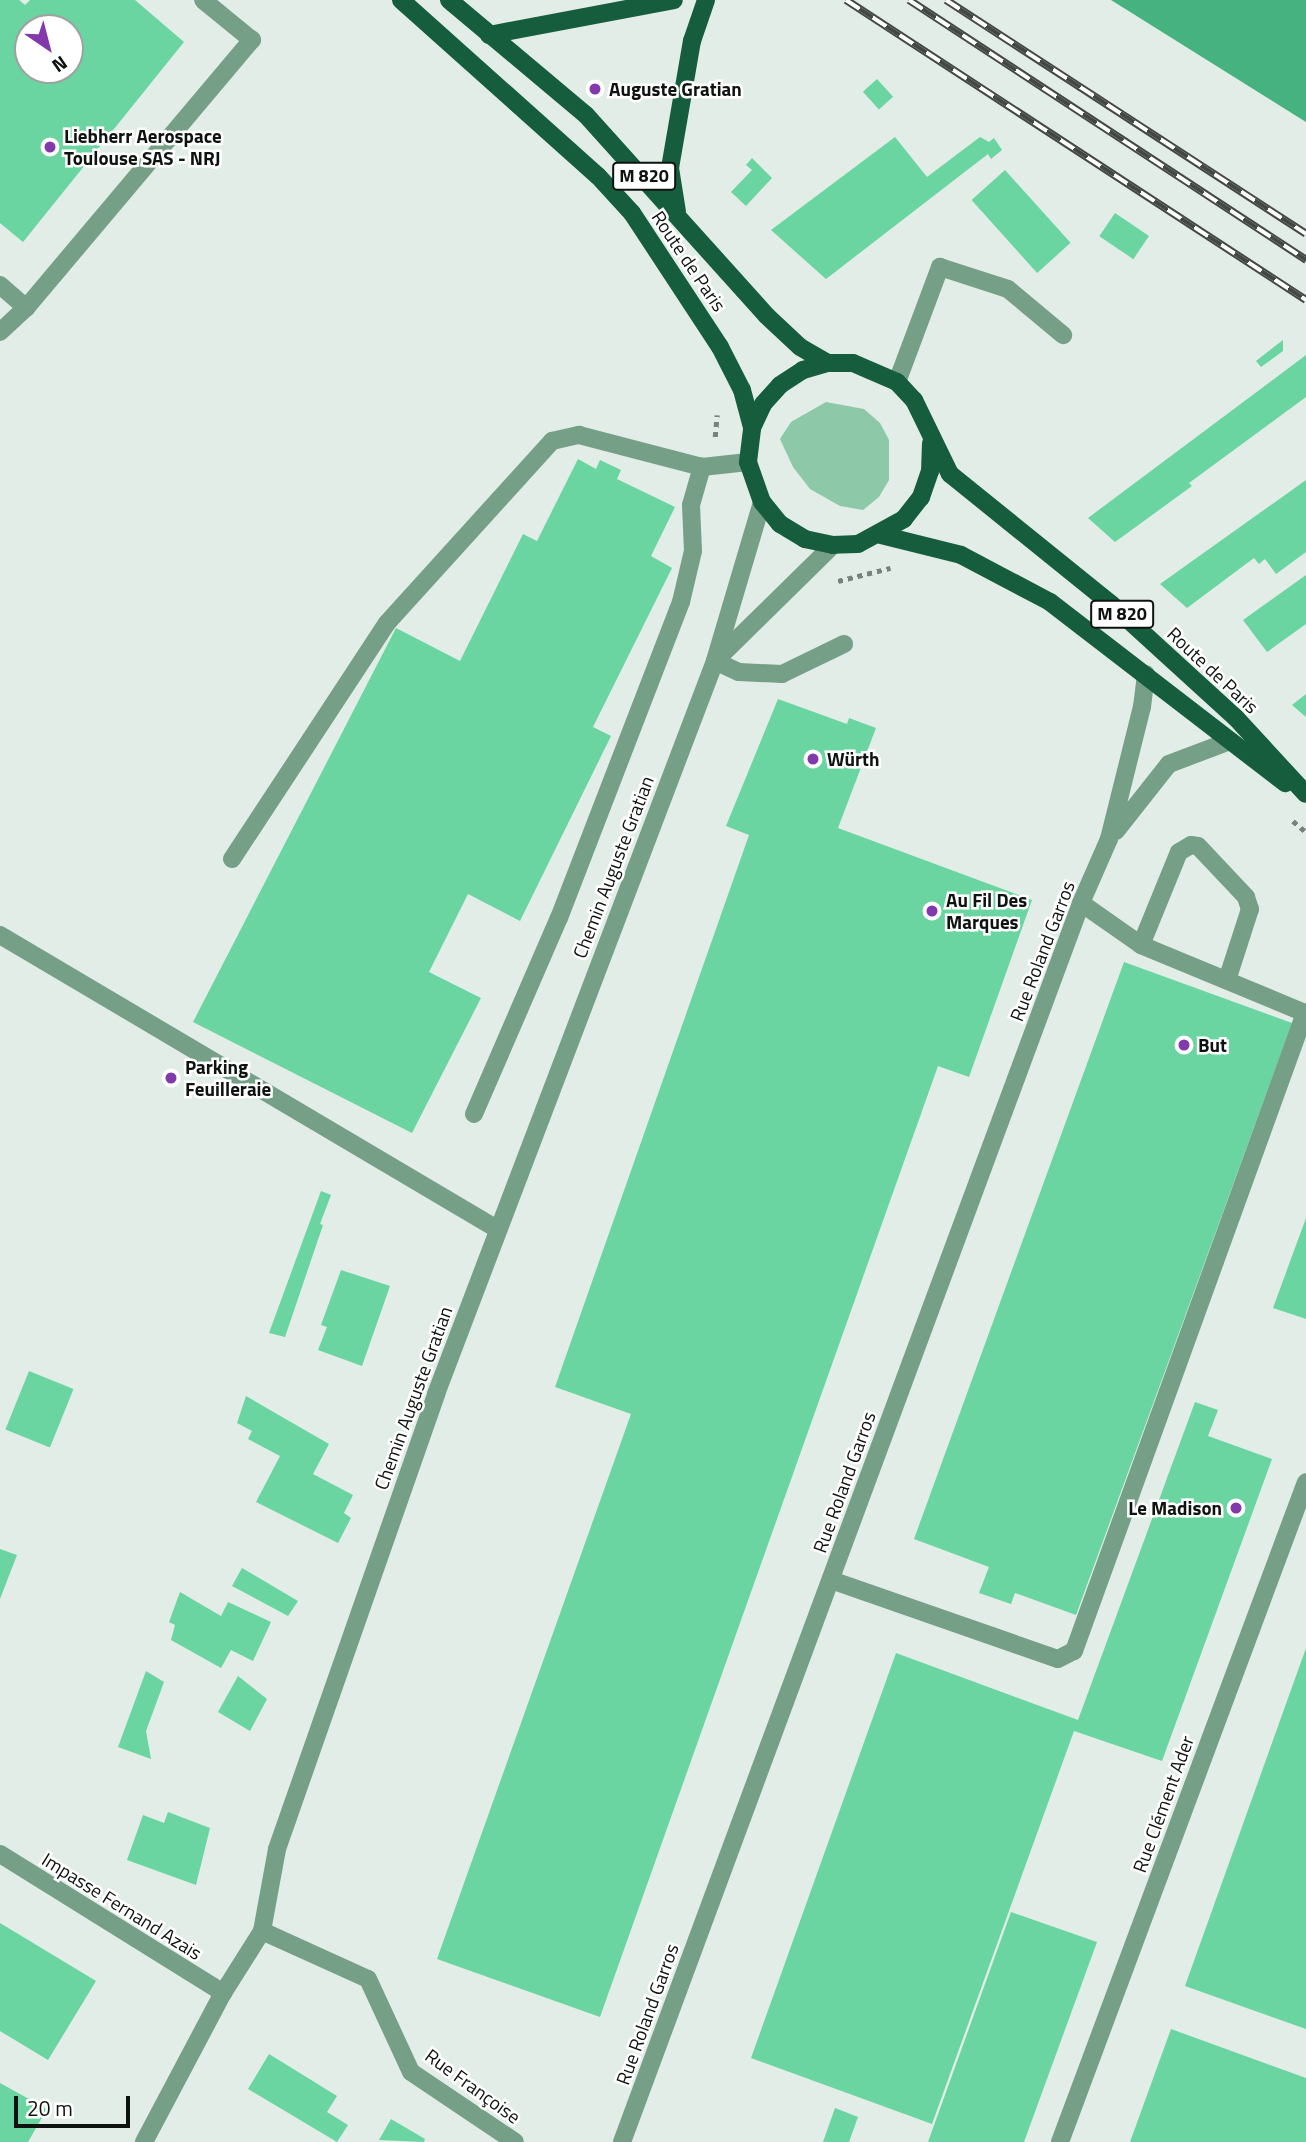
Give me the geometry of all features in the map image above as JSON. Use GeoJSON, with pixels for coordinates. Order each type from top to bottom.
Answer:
{"type":"FeatureCollection","features":[{"type":"Feature","properties":{"kind":"main road","name":"Route de Paris"},"geometry":{"type":"LineString","coordinates":[[401,0],[598,176],[632,213],[720,347],[742,390],[752,428],[748,462],[762,502],[780,524],[805,538],[833,545],[881,535],[904,519],[921,497],[930,471],[931,443],[925,420],[897,382],[853,363],[828,363],[803,370],[780,384],[752,428]]}},
{"type":"Feature","properties":{"kind":"main road","name":"Route de Paris"},"geometry":{"type":"LineString","coordinates":[[449,0],[586,115],[677,212],[767,316],[800,347],[828,363]]}},
{"type":"Feature","properties":{"kind":"main road"},"geometry":{"type":"LineString","coordinates":[[489,35],[674,0]]}},
{"type":"Feature","properties":{"kind":"main road"},"geometry":{"type":"LineString","coordinates":[[677,212],[670,168],[692,41],[706,0]]}},
{"type":"Feature","properties":{"kind":"main road","name":"Route de Paris"},"geometry":{"type":"LineString","coordinates":[[931,443],[950,474],[1111,604],[1236,718],[1306,797]]}},
{"type":"Feature","properties":{"kind":"main road","name":"Route de Paris"},"geometry":{"type":"LineString","coordinates":[[881,535],[961,555],[1039,596],[1306,797]]}},
{"type":"Feature","properties":{"kind":"street"},"geometry":{"type":"LineString","coordinates":[[0,332],[26,309],[252,40],[203,0]]}},
{"type":"Feature","properties":{"kind":"street"},"geometry":{"type":"LineString","coordinates":[[897,382],[940,267],[1008,289],[1063,335]]}},
{"type":"Feature","properties":{"kind":"street"},"geometry":{"type":"LineString","coordinates":[[0,285],[26,309]]}},
{"type":"Feature","properties":{"kind":"street"},"geometry":{"type":"LineString","coordinates":[[232,859],[387,622],[552,441],[579,435],[708,466],[748,462]]}},
{"type":"Feature","properties":{"kind":"street"},"geometry":{"type":"LineString","coordinates":[[474,1114],[559,918],[681,602],[693,551],[691,505],[708,466]]}},
{"type":"Feature","properties":{"kind":"street","name":"Chemin Auguste Gratian"},"geometry":{"type":"LineString","coordinates":[[144,2142],[223,1993],[262,1931],[276,1849],[496,1229],[715,662],[762,502]]}},
{"type":"Feature","properties":{"kind":"street","name":"Chemin Auguste Gratian"},"geometry":{"type":"LineString","coordinates":[[715,662],[833,545]]}},
{"type":"Feature","properties":{"kind":"street"},"geometry":{"type":"LineString","coordinates":[[715,662],[739,672],[782,674],[844,643]]}},
{"type":"Feature","properties":{"kind":"street","name":"Rue Roland Garros"},"geometry":{"type":"LineString","coordinates":[[622,2142],[1082,903],[1109,839],[1142,707],[1146,674]]}},
{"type":"Feature","properties":{"kind":"street","name":"Rue Roland Garros"},"geometry":{"type":"LineString","coordinates":[[1109,839],[1168,764],[1230,741]]}},
{"type":"Feature","properties":{"kind":"street"},"geometry":{"type":"LineString","coordinates":[[1141,945],[1180,852],[1191,845],[1198,846],[1246,897],[1250,909],[1227,980]]}},
{"type":"Feature","properties":{"kind":"street"},"geometry":{"type":"LineString","coordinates":[[831,1580],[1058,1659],[1074,1651],[1305,1013],[1141,945],[1082,903]]}},
{"type":"Feature","properties":{"kind":"street"},"geometry":{"type":"LineString","coordinates":[[0,934],[496,1229]]}},
{"type":"Feature","properties":{"kind":"street","name":"Rue Clément Ader"},"geometry":{"type":"LineString","coordinates":[[1060,2142],[1306,1482]]}},
{"type":"Feature","properties":{"kind":"street","name":"Impasse Fernand Azais"},"geometry":{"type":"LineString","coordinates":[[0,1854],[223,1993]]}},
{"type":"Feature","properties":{"kind":"street","name":"Rue Françoise"},"geometry":{"type":"LineString","coordinates":[[262,1931],[368,1979],[411,2072],[515,2142]]}},
{"type":"Feature","properties":{"kind":"path"},"geometry":{"type":"LineString","coordinates":[[708,466],[716,407]]}},
{"type":"Feature","properties":{"kind":"path"},"geometry":{"type":"LineString","coordinates":[[827,583],[894,567]]}},
{"type":"Feature","properties":{"kind":"shaded area"},"geometry":{"type":"Polygon","coordinates":[[[1111,0],[1306,0],[1306,122],[1111,0]]]}},
{"type":"Feature","properties":{"kind":"shaded area"},"geometry":{"type":"Polygon","coordinates":[[[826,402],[864,409],[880,423],[889,440],[889,480],[879,497],[863,510],[840,506],[810,489],[793,467],[780,439],[791,422],[826,402]]]}},
{"type":"Feature","properties":{"kind":"building","name":"Liebherr Aerospace Toulouse SAS - NRJ"},"geometry":{"type":"Polygon","coordinates":[[[0,0],[19,0],[25,5],[30,0],[135,0],[184,42],[23,242],[0,223],[0,0]]]}},
{"type":"Feature","properties":{"kind":"building"},"geometry":{"type":"Polygon","coordinates":[[[877,79],[893,97],[879,110],[863,92],[877,79]]]}},
{"type":"Feature","properties":{"kind":"building"},"geometry":{"type":"Polygon","coordinates":[[[895,137],[927,177],[980,137],[989,142],[994,138],[1002,150],[991,159],[988,154],[826,279],[771,230],[895,137]]]}},
{"type":"Feature","properties":{"kind":"building"},"geometry":{"type":"Polygon","coordinates":[[[752,158],[772,178],[746,206],[731,192],[752,170],[746,165],[752,158]]]}},
{"type":"Feature","properties":{"kind":"building"},"geometry":{"type":"Polygon","coordinates":[[[1005,170],[1071,243],[1037,273],[972,200],[1005,170]]]}},
{"type":"Feature","properties":{"kind":"building"},"geometry":{"type":"Polygon","coordinates":[[[1115,213],[1149,236],[1133,259],[1099,236],[1115,213]]]}},
{"type":"Feature","properties":{"kind":"building"},"geometry":{"type":"Polygon","coordinates":[[[1283,340],[1283,351],[1261,367],[1256,361],[1283,340]]]}},
{"type":"Feature","properties":{"kind":"building"},"geometry":{"type":"Polygon","coordinates":[[[1306,355],[1306,397],[1189,483],[1192,486],[1115,542],[1088,518],[1306,355]]]}},
{"type":"Feature","properties":{"kind":"building"},"geometry":{"type":"Polygon","coordinates":[[[578,459],[596,469],[600,460],[621,470],[617,479],[675,507],[651,556],[672,568],[593,727],[611,736],[520,921],[468,894],[429,972],[481,998],[412,1133],[193,1022],[396,628],[460,661],[523,534],[537,541],[578,459]]]}},
{"type":"Feature","properties":{"kind":"building"},"geometry":{"type":"Polygon","coordinates":[[[1306,480],[1306,552],[1276,574],[1265,559],[1259,564],[1254,558],[1187,608],[1160,584],[1306,480]]]}},
{"type":"Feature","properties":{"kind":"building"},"geometry":{"type":"Polygon","coordinates":[[[1306,575],[1306,624],[1267,652],[1243,620],[1306,575]]]}},
{"type":"Feature","properties":{"kind":"building"},"geometry":{"type":"Polygon","coordinates":[[[1306,694],[1306,717],[1292,705],[1306,694]]]}},
{"type":"Feature","properties":{"kind":"building"},"geometry":{"type":"Polygon","coordinates":[[[778,699],[847,724],[849,718],[876,728],[838,828],[1032,900],[969,1077],[938,1066],[600,2017],[437,1959],[631,1414],[555,1387],[749,835],[726,826],[778,699]]]}},
{"type":"Feature","properties":{"kind":"building"},"geometry":{"type":"Polygon","coordinates":[[[1124,962],[1292,1023],[1076,1615],[1015,1593],[1011,1604],[979,1593],[989,1567],[914,1539],[1124,962]]]}},
{"type":"Feature","properties":{"kind":"building"},"geometry":{"type":"Polygon","coordinates":[[[321,1191],[331,1195],[285,1337],[269,1333],[321,1191]]]}},
{"type":"Feature","properties":{"kind":"building"},"geometry":{"type":"Polygon","coordinates":[[[1306,1218],[1306,1319],[1273,1308],[1306,1218]]]}},
{"type":"Feature","properties":{"kind":"building"},"geometry":{"type":"Polygon","coordinates":[[[341,1270],[390,1286],[362,1366],[318,1350],[327,1327],[321,1325],[341,1270]]]}},
{"type":"Feature","properties":{"kind":"building"},"geometry":{"type":"Polygon","coordinates":[[[29,1371],[74,1389],[50,1447],[5,1429],[29,1371]]]}},
{"type":"Feature","properties":{"kind":"building"},"geometry":{"type":"Polygon","coordinates":[[[246,1396],[329,1444],[313,1474],[353,1495],[344,1513],[351,1518],[338,1543],[256,1502],[280,1456],[248,1439],[252,1431],[237,1423],[246,1396]]]}},
{"type":"Feature","properties":{"kind":"building"},"geometry":{"type":"Polygon","coordinates":[[[1195,1402],[1218,1410],[1208,1436],[1272,1459],[1162,1761],[1074,1731],[932,2124],[751,2058],[896,1653],[1078,1720],[1195,1402]]]}},
{"type":"Feature","properties":{"kind":"building"},"geometry":{"type":"Polygon","coordinates":[[[0,1549],[17,1555],[0,1599],[0,1549]]]}},
{"type":"Feature","properties":{"kind":"building"},"geometry":{"type":"Polygon","coordinates":[[[242,1568],[298,1601],[288,1616],[232,1586],[242,1568]]]}},
{"type":"Feature","properties":{"kind":"building"},"geometry":{"type":"Polygon","coordinates":[[[180,1592],[221,1616],[228,1602],[271,1622],[253,1661],[231,1650],[221,1668],[171,1640],[175,1625],[169,1622],[180,1592]]]}},
{"type":"Feature","properties":{"kind":"building"},"geometry":{"type":"Polygon","coordinates":[[[1306,1648],[1306,2029],[1185,1986],[1306,1648]]]}},
{"type":"Feature","properties":{"kind":"building"},"geometry":{"type":"Polygon","coordinates":[[[146,1671],[164,1682],[146,1731],[151,1759],[118,1747],[146,1671]]]}},
{"type":"Feature","properties":{"kind":"building"},"geometry":{"type":"Polygon","coordinates":[[[238,1676],[267,1699],[250,1731],[218,1712],[238,1676]]]}},
{"type":"Feature","properties":{"kind":"building"},"geometry":{"type":"Polygon","coordinates":[[[168,1812],[210,1828],[196,1885],[127,1860],[143,1815],[164,1823],[168,1812]]]}},
{"type":"Feature","properties":{"kind":"building"},"geometry":{"type":"Polygon","coordinates":[[[1011,1912],[1097,1942],[1024,2142],[928,2142],[1011,1912]]]}},
{"type":"Feature","properties":{"kind":"building"},"geometry":{"type":"Polygon","coordinates":[[[0,1923],[96,1981],[48,2060],[0,2031],[0,1923]]]}},
{"type":"Feature","properties":{"kind":"building"},"geometry":{"type":"Polygon","coordinates":[[[1171,2029],[1306,2078],[1306,2142],[1130,2142],[1171,2029]]]}},
{"type":"Feature","properties":{"kind":"building"},"geometry":{"type":"Polygon","coordinates":[[[269,2054],[337,2096],[327,2112],[348,2125],[337,2142],[248,2089],[269,2054]]]}},
{"type":"Feature","properties":{"kind":"building"},"geometry":{"type":"Polygon","coordinates":[[[0,2083],[47,2109],[28,2142],[0,2142],[0,2083]]]}},
{"type":"Feature","properties":{"kind":"building"},"geometry":{"type":"Polygon","coordinates":[[[835,2108],[858,2117],[849,2142],[823,2142],[835,2108]]]}},
{"type":"Feature","properties":{"kind":"building"},"geometry":{"type":"Polygon","coordinates":[[[391,2119],[425,2139],[424,2142],[379,2140],[391,2119]]]}},
{"type":"Feature","properties":{"kind":"railway"},"geometry":{"type":"LineString","coordinates":[[846,0],[1306,300]]}},
{"type":"Feature","properties":{"kind":"railway"},"geometry":{"type":"LineString","coordinates":[[909,0],[1306,260]]}},
{"type":"Feature","properties":{"kind":"railway"},"geometry":{"type":"LineString","coordinates":[[946,0],[1306,234]]}},
{"type":"Feature","properties":{"kind":"place","name":"Auguste Gratian"},"geometry":{"type":"Point","coordinates":[595,89]}},
{"type":"Feature","properties":{"kind":"place","name":"Liebherr Aerospace Toulouse SAS - NRJ"},"geometry":{"type":"Point","coordinates":[50,147]}},
{"type":"Feature","properties":{"kind":"place","name":"Würth"},"geometry":{"type":"Point","coordinates":[813,759]}},
{"type":"Feature","properties":{"kind":"place","name":"Au Fil Des Marques"},"geometry":{"type":"Point","coordinates":[932,911]}},
{"type":"Feature","properties":{"kind":"place","name":"But"},"geometry":{"type":"Point","coordinates":[1184,1045]}},
{"type":"Feature","properties":{"kind":"place","name":"Parking Feuilleraie"},"geometry":{"type":"Point","coordinates":[171,1078]}},
{"type":"Feature","properties":{"kind":"place","name":"Le Madison"},"geometry":{"type":"Point","coordinates":[1236,1508]}}]}
